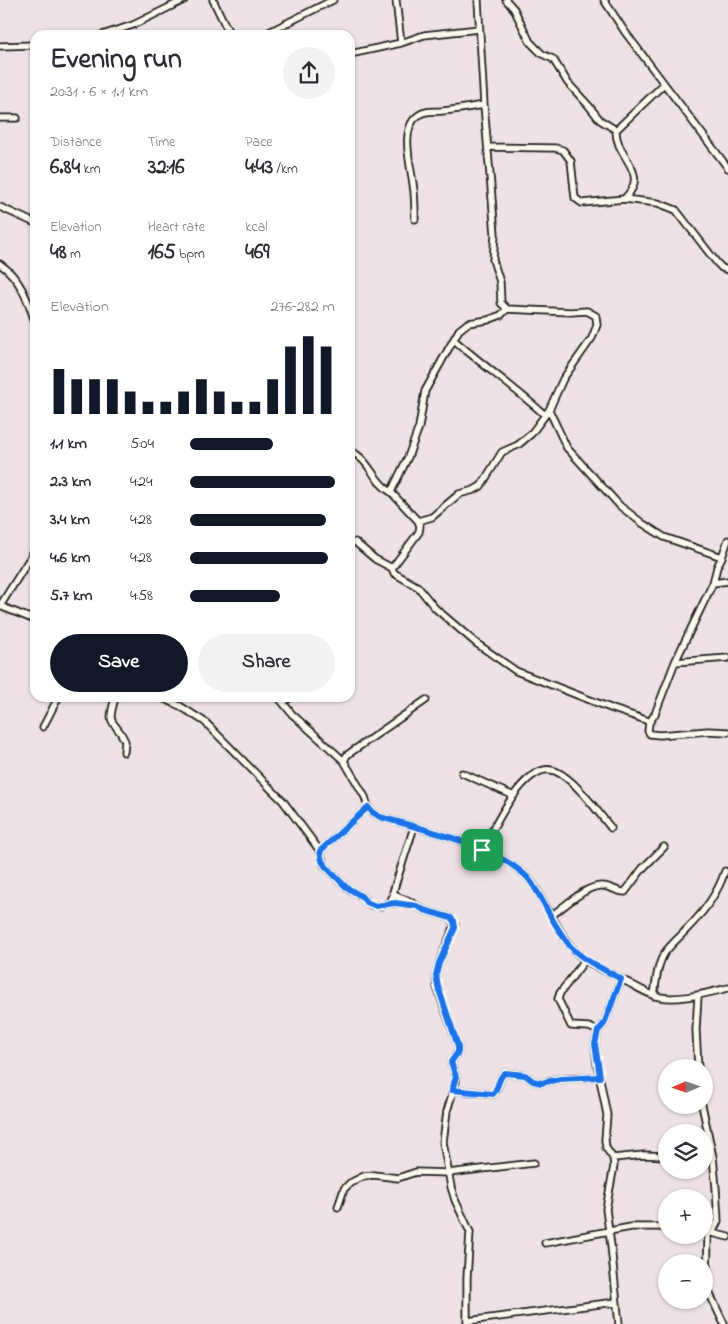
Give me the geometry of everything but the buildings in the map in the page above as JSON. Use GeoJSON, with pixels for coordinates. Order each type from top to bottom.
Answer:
{"type":"FeatureCollection","features":[{"type":"Feature","properties":{"kind":"street"},"geometry":{"type":"LineString","coordinates":[[118,30],[133,25],[184,0]]}},
{"type":"Feature","properties":{"kind":"street"},"geometry":{"type":"LineString","coordinates":[[213,0],[228,30]]}},
{"type":"Feature","properties":{"kind":"street"},"geometry":{"type":"LineString","coordinates":[[273,30],[333,0]]}},
{"type":"Feature","properties":{"kind":"street"},"geometry":{"type":"LineString","coordinates":[[396,0],[401,43]]}},
{"type":"Feature","properties":{"kind":"street"},"geometry":{"type":"LineString","coordinates":[[418,521],[432,517],[459,494],[481,486],[502,452],[518,444],[531,434],[547,412],[563,379],[592,338],[597,320],[593,313],[507,309],[502,303],[500,282],[493,260],[495,234],[484,104],[478,0]]}},
{"type":"Feature","properties":{"kind":"street"},"geometry":{"type":"LineString","coordinates":[[506,0],[514,9],[530,42],[542,54],[553,59],[568,83],[600,120],[616,130]]}},
{"type":"Feature","properties":{"kind":"street"},"geometry":{"type":"LineString","coordinates":[[604,0],[625,32],[728,168]]}},
{"type":"Feature","properties":{"kind":"street"},"geometry":{"type":"LineString","coordinates":[[355,53],[401,43],[424,35],[479,28]]}},
{"type":"Feature","properties":{"kind":"street"},"geometry":{"type":"LineString","coordinates":[[0,46],[30,45]]}},
{"type":"Feature","properties":{"kind":"street"},"geometry":{"type":"LineString","coordinates":[[624,199],[633,189],[635,175],[615,138],[616,130],[664,84]]}},
{"type":"Feature","properties":{"kind":"street"},"geometry":{"type":"LineString","coordinates":[[415,219],[408,143],[409,128],[414,119],[425,112],[440,112],[484,104]]}},
{"type":"Feature","properties":{"kind":"street"},"geometry":{"type":"LineString","coordinates":[[0,118],[17,118]]}},
{"type":"Feature","properties":{"kind":"street"},"geometry":{"type":"LineString","coordinates":[[488,147],[561,149],[565,151],[571,162],[575,198],[577,200],[591,203],[624,199],[658,203],[676,210],[717,263],[722,268],[728,270]]}},
{"type":"Feature","properties":{"kind":"street"},"geometry":{"type":"LineString","coordinates":[[0,207],[30,221]]}},
{"type":"Feature","properties":{"kind":"street"},"geometry":{"type":"LineString","coordinates":[[0,264],[10,271],[25,293],[30,308]]}},
{"type":"Feature","properties":{"kind":"street"},"geometry":{"type":"LineString","coordinates":[[391,492],[408,457],[419,428],[426,391],[459,330],[468,323],[501,316],[507,309]]}},
{"type":"Feature","properties":{"kind":"street"},"geometry":{"type":"LineString","coordinates":[[454,340],[485,368],[547,412],[567,448],[578,462],[620,506],[642,524],[664,537],[722,557]]}},
{"type":"Feature","properties":{"kind":"street"},"geometry":{"type":"LineString","coordinates":[[355,454],[364,460],[377,481],[391,492],[418,521],[420,526],[419,532],[392,568]]}},
{"type":"Feature","properties":{"kind":"street"},"geometry":{"type":"LineString","coordinates":[[728,540],[717,566],[713,583],[675,662],[655,714],[649,723],[649,732],[653,735],[688,734],[708,731],[728,732]]}},
{"type":"Feature","properties":{"kind":"street"},"geometry":{"type":"LineString","coordinates":[[355,542],[375,559],[392,568],[394,573],[418,587],[435,608],[476,643],[510,668],[613,709],[646,720],[649,723]]}},
{"type":"Feature","properties":{"kind":"street"},"geometry":{"type":"LineString","coordinates":[[30,558],[0,606],[30,618]]}},
{"type":"Feature","properties":{"kind":"street"},"geometry":{"type":"LineString","coordinates":[[713,583],[728,581]]}},
{"type":"Feature","properties":{"kind":"street"},"geometry":{"type":"LineString","coordinates":[[675,662],[728,658]]}},
{"type":"Feature","properties":{"kind":"street"},"geometry":{"type":"LineString","coordinates":[[344,761],[347,755],[426,700]]}},
{"type":"Feature","properties":{"kind":"street"},"geometry":{"type":"LineString","coordinates":[[43,727],[56,702]]}},
{"type":"Feature","properties":{"kind":"street"},"geometry":{"type":"LineString","coordinates":[[114,702],[110,720],[125,741],[124,752]]}},
{"type":"Feature","properties":{"kind":"street"},"geometry":{"type":"LineString","coordinates":[[170,702],[193,713],[206,722],[283,801],[320,851],[324,865],[346,887],[371,905],[398,903],[417,906]]}},
{"type":"Feature","properties":{"kind":"street"},"geometry":{"type":"LineString","coordinates":[[284,703],[292,714],[344,761],[372,812],[380,817],[446,836],[482,850],[506,862],[525,875],[570,945],[585,960],[654,996],[664,998],[698,996],[728,988]]}},
{"type":"Feature","properties":{"kind":"street"},"geometry":{"type":"LineString","coordinates":[[482,850],[514,796],[532,775],[547,770],[555,771],[581,791],[611,828]]}},
{"type":"Feature","properties":{"kind":"street"},"geometry":{"type":"LineString","coordinates":[[462,772],[514,796]]}},
{"type":"Feature","properties":{"kind":"street"},"geometry":{"type":"LineString","coordinates":[[320,851],[368,807]]}},
{"type":"Feature","properties":{"kind":"street"},"geometry":{"type":"LineString","coordinates":[[386,904],[390,902],[394,894],[393,888],[414,827]]}},
{"type":"Feature","properties":{"kind":"street"},"geometry":{"type":"LineString","coordinates":[[551,916],[595,886],[605,886],[625,892],[643,868],[664,847]]}},
{"type":"Feature","properties":{"kind":"street"},"geometry":{"type":"LineString","coordinates":[[654,996],[664,954],[698,918],[721,883],[725,871]]}},
{"type":"Feature","properties":{"kind":"street"},"geometry":{"type":"LineString","coordinates":[[394,894],[424,910],[451,918],[455,924],[436,975],[438,987],[458,1046],[458,1052],[451,1062],[456,1077],[443,1132],[445,1156],[455,1200],[470,1232],[467,1322],[616,1302]]}},
{"type":"Feature","properties":{"kind":"street"},"geometry":{"type":"LineString","coordinates":[[585,960],[560,993],[558,999],[571,1026],[589,1027],[598,1031]]}},
{"type":"Feature","properties":{"kind":"street"},"geometry":{"type":"LineString","coordinates":[[619,1324],[606,1209],[606,1200],[612,1180],[613,1158],[606,1148],[608,1115],[595,1044],[598,1031],[604,1024],[621,979]]}},
{"type":"Feature","properties":{"kind":"street"},"geometry":{"type":"LineString","coordinates":[[698,996],[696,1030],[698,1059]]}},
{"type":"Feature","properties":{"kind":"street"},"geometry":{"type":"LineString","coordinates":[[452,1090],[493,1094],[497,1090],[501,1076],[505,1073],[525,1075],[533,1081],[541,1083],[560,1079],[600,1077]]}},
{"type":"Feature","properties":{"kind":"street"},"geometry":{"type":"LineString","coordinates":[[613,1158],[658,1156]]}},
{"type":"Feature","properties":{"kind":"street"},"geometry":{"type":"LineString","coordinates":[[713,1157],[718,1221],[713,1226]]}},
{"type":"Feature","properties":{"kind":"street"},"geometry":{"type":"LineString","coordinates":[[338,1208],[344,1189],[350,1183],[364,1176],[374,1175],[398,1178],[416,1172],[448,1173],[534,1163]]}},
{"type":"Feature","properties":{"kind":"street"},"geometry":{"type":"LineString","coordinates":[[545,1243],[609,1232],[631,1226],[658,1227]]}},
{"type":"Feature","properties":{"kind":"street"},"geometry":{"type":"LineString","coordinates":[[713,1233],[728,1237]]}},
{"type":"Feature","properties":{"kind":"street"},"geometry":{"type":"LineString","coordinates":[[708,1244],[707,1288],[724,1324]]}},
{"type":"Feature","properties":{"kind":"route"},"geometry":{"type":"LineString","coordinates":[[368,807],[380,817],[446,836],[482,850],[506,862],[529,878],[553,919],[577,953],[585,960],[621,979],[604,1024],[598,1031],[595,1044],[600,1077],[560,1079],[541,1083],[533,1081],[525,1075],[505,1073],[502,1074],[497,1090],[493,1094],[452,1090],[456,1077],[451,1062],[456,1057],[458,1046],[438,987],[436,975],[439,963],[455,928],[454,921],[451,918],[417,906],[398,903],[381,906],[371,905],[346,887],[324,865],[320,851],[368,807]]}}]}
